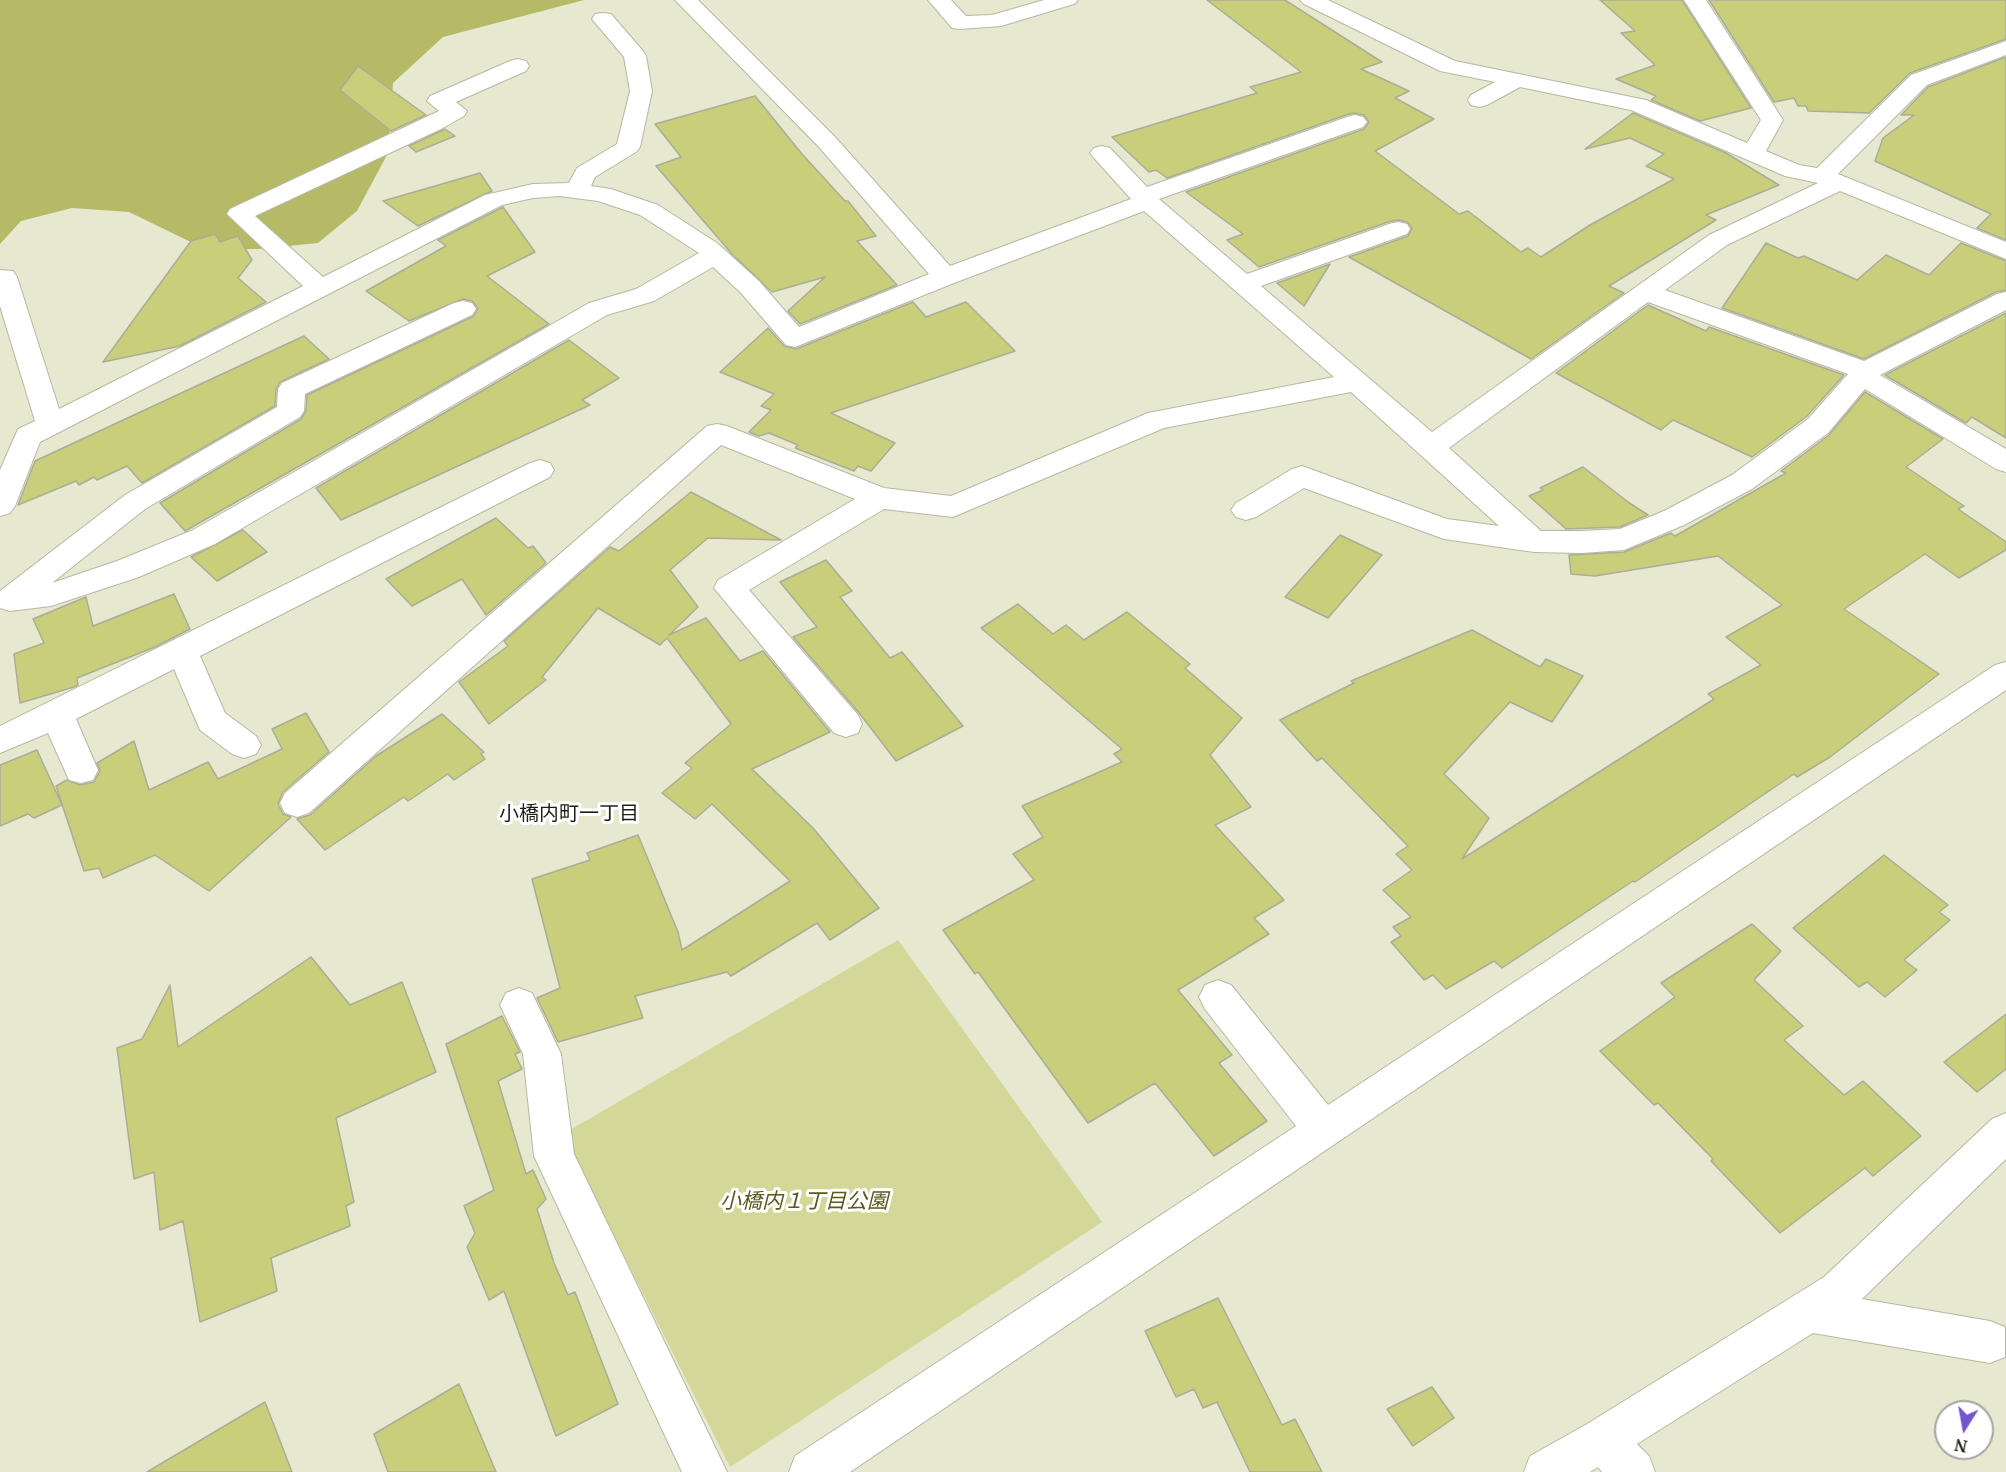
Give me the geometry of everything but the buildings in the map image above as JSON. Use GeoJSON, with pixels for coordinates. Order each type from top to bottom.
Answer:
{"type":"FeatureCollection","features":[{"type":"Feature","properties":{"kind":"street"},"geometry":{"type":"LineString","coordinates":[[686,0],[827,142],[945,277]]}},
{"type":"Feature","properties":{"kind":"street"},"geometry":{"type":"LineString","coordinates":[[939,0],[960,23],[993,21],[1067,0]]}},
{"type":"Feature","properties":{"kind":"street"},"geometry":{"type":"LineString","coordinates":[[1311,0],[1448,66],[1638,105],[1793,171],[1831,179],[2006,251]]}},
{"type":"Feature","properties":{"kind":"street"},"geometry":{"type":"LineString","coordinates":[[1695,0],[1772,120],[1753,153]]}},
{"type":"Feature","properties":{"kind":"street"},"geometry":{"type":"LineString","coordinates":[[1375,8],[1396,41]]}},
{"type":"Feature","properties":{"kind":"street"},"geometry":{"type":"LineString","coordinates":[[577,191],[585,173],[628,147],[641,91],[635,56],[603,20]]}},
{"type":"Feature","properties":{"kind":"street"},"geometry":{"type":"LineString","coordinates":[[1431,447],[1718,240],[1831,179],[1919,80],[2006,48]]}},
{"type":"Feature","properties":{"kind":"street"},"geometry":{"type":"LineString","coordinates":[[319,287],[239,214],[433,124],[456,111],[438,101],[518,66]]}},
{"type":"Feature","properties":{"kind":"street"},"geometry":{"type":"LineString","coordinates":[[1479,100],[1517,80]]}},
{"type":"Feature","properties":{"kind":"street"},"geometry":{"type":"LineString","coordinates":[[0,506],[28,436],[494,200],[533,191],[577,191],[602,194],[649,210],[715,255],[750,287],[795,339],[945,277],[1145,199],[1355,122]]}},
{"type":"Feature","properties":{"kind":"street"},"geometry":{"type":"LineString","coordinates":[[1102,153],[1145,199],[1431,447],[1534,541]]}},
{"type":"Feature","properties":{"kind":"street"},"geometry":{"type":"LineString","coordinates":[[1243,284],[1398,229]]}},
{"type":"Feature","properties":{"kind":"street"},"geometry":{"type":"LineString","coordinates":[[464,309],[292,389],[290,411],[135,502],[10,600],[51,595],[128,569],[204,537],[598,309],[645,295],[715,255]]}},
{"type":"Feature","properties":{"kind":"street"},"geometry":{"type":"LineString","coordinates":[[3,291],[50,425]]}},
{"type":"Feature","properties":{"kind":"street"},"geometry":{"type":"LineString","coordinates":[[1647,293],[1863,373],[2006,462]]}},
{"type":"Feature","properties":{"kind":"street"},"geometry":{"type":"LineString","coordinates":[[1246,510],[1302,476],[1444,529],[1534,541],[1582,543],[1624,539],[1674,518],[1742,483],[1818,426],[1863,373],[2006,300]]}},
{"type":"Feature","properties":{"kind":"street"},"geometry":{"type":"LineString","coordinates":[[297,803],[717,433],[880,498],[952,507],[1158,420],[1357,382]]}},
{"type":"Feature","properties":{"kind":"street"},"geometry":{"type":"LineString","coordinates":[[0,740],[57,714],[540,470]]}},
{"type":"Feature","properties":{"kind":"street"},"geometry":{"type":"LineString","coordinates":[[846,724],[729,588],[880,498]]}},
{"type":"Feature","properties":{"kind":"street"},"geometry":{"type":"LineString","coordinates":[[182,650],[212,721],[244,745]]}},
{"type":"Feature","properties":{"kind":"street"},"geometry":{"type":"LineString","coordinates":[[811,1472],[2006,674]]}},
{"type":"Feature","properties":{"kind":"street"},"geometry":{"type":"LineString","coordinates":[[57,714],[81,770]]}},
{"type":"Feature","properties":{"kind":"street"},"geometry":{"type":"LineString","coordinates":[[1218,997],[1324,1131]]}},
{"type":"Feature","properties":{"kind":"street"},"geometry":{"type":"LineString","coordinates":[[519,1005],[542,1054],[554,1156],[705,1472]]}},
{"type":"Feature","properties":{"kind":"street"},"geometry":{"type":"LineString","coordinates":[[1546,1472],[1603,1440],[1839,1292],[2006,1132]]}},
{"type":"Feature","properties":{"kind":"street"},"geometry":{"type":"LineString","coordinates":[[1808,1311],[1990,1342]]}},
{"type":"Feature","properties":{"kind":"street"},"geometry":{"type":"LineString","coordinates":[[1603,1440],[1633,1472]]}},
{"type":"Feature","properties":{"kind":"green space"},"geometry":{"type":"Polygon","coordinates":[[[0,0],[584,0],[443,37],[393,83],[388,153],[357,211],[318,243],[258,249],[205,249],[129,212],[72,208],[21,221],[0,244],[0,0]]]}},
{"type":"Feature","properties":{"kind":"green space","name":"小橋内１丁目公園"},"geometry":{"type":"Polygon","coordinates":[[[898,940],[1102,1222],[730,1467],[563,1134],[898,940]]]}},
{"type":"Feature","properties":{"kind":"district","name":"小橋内町一丁目"},"geometry":{"type":"Point","coordinates":[569,814]}}]}
